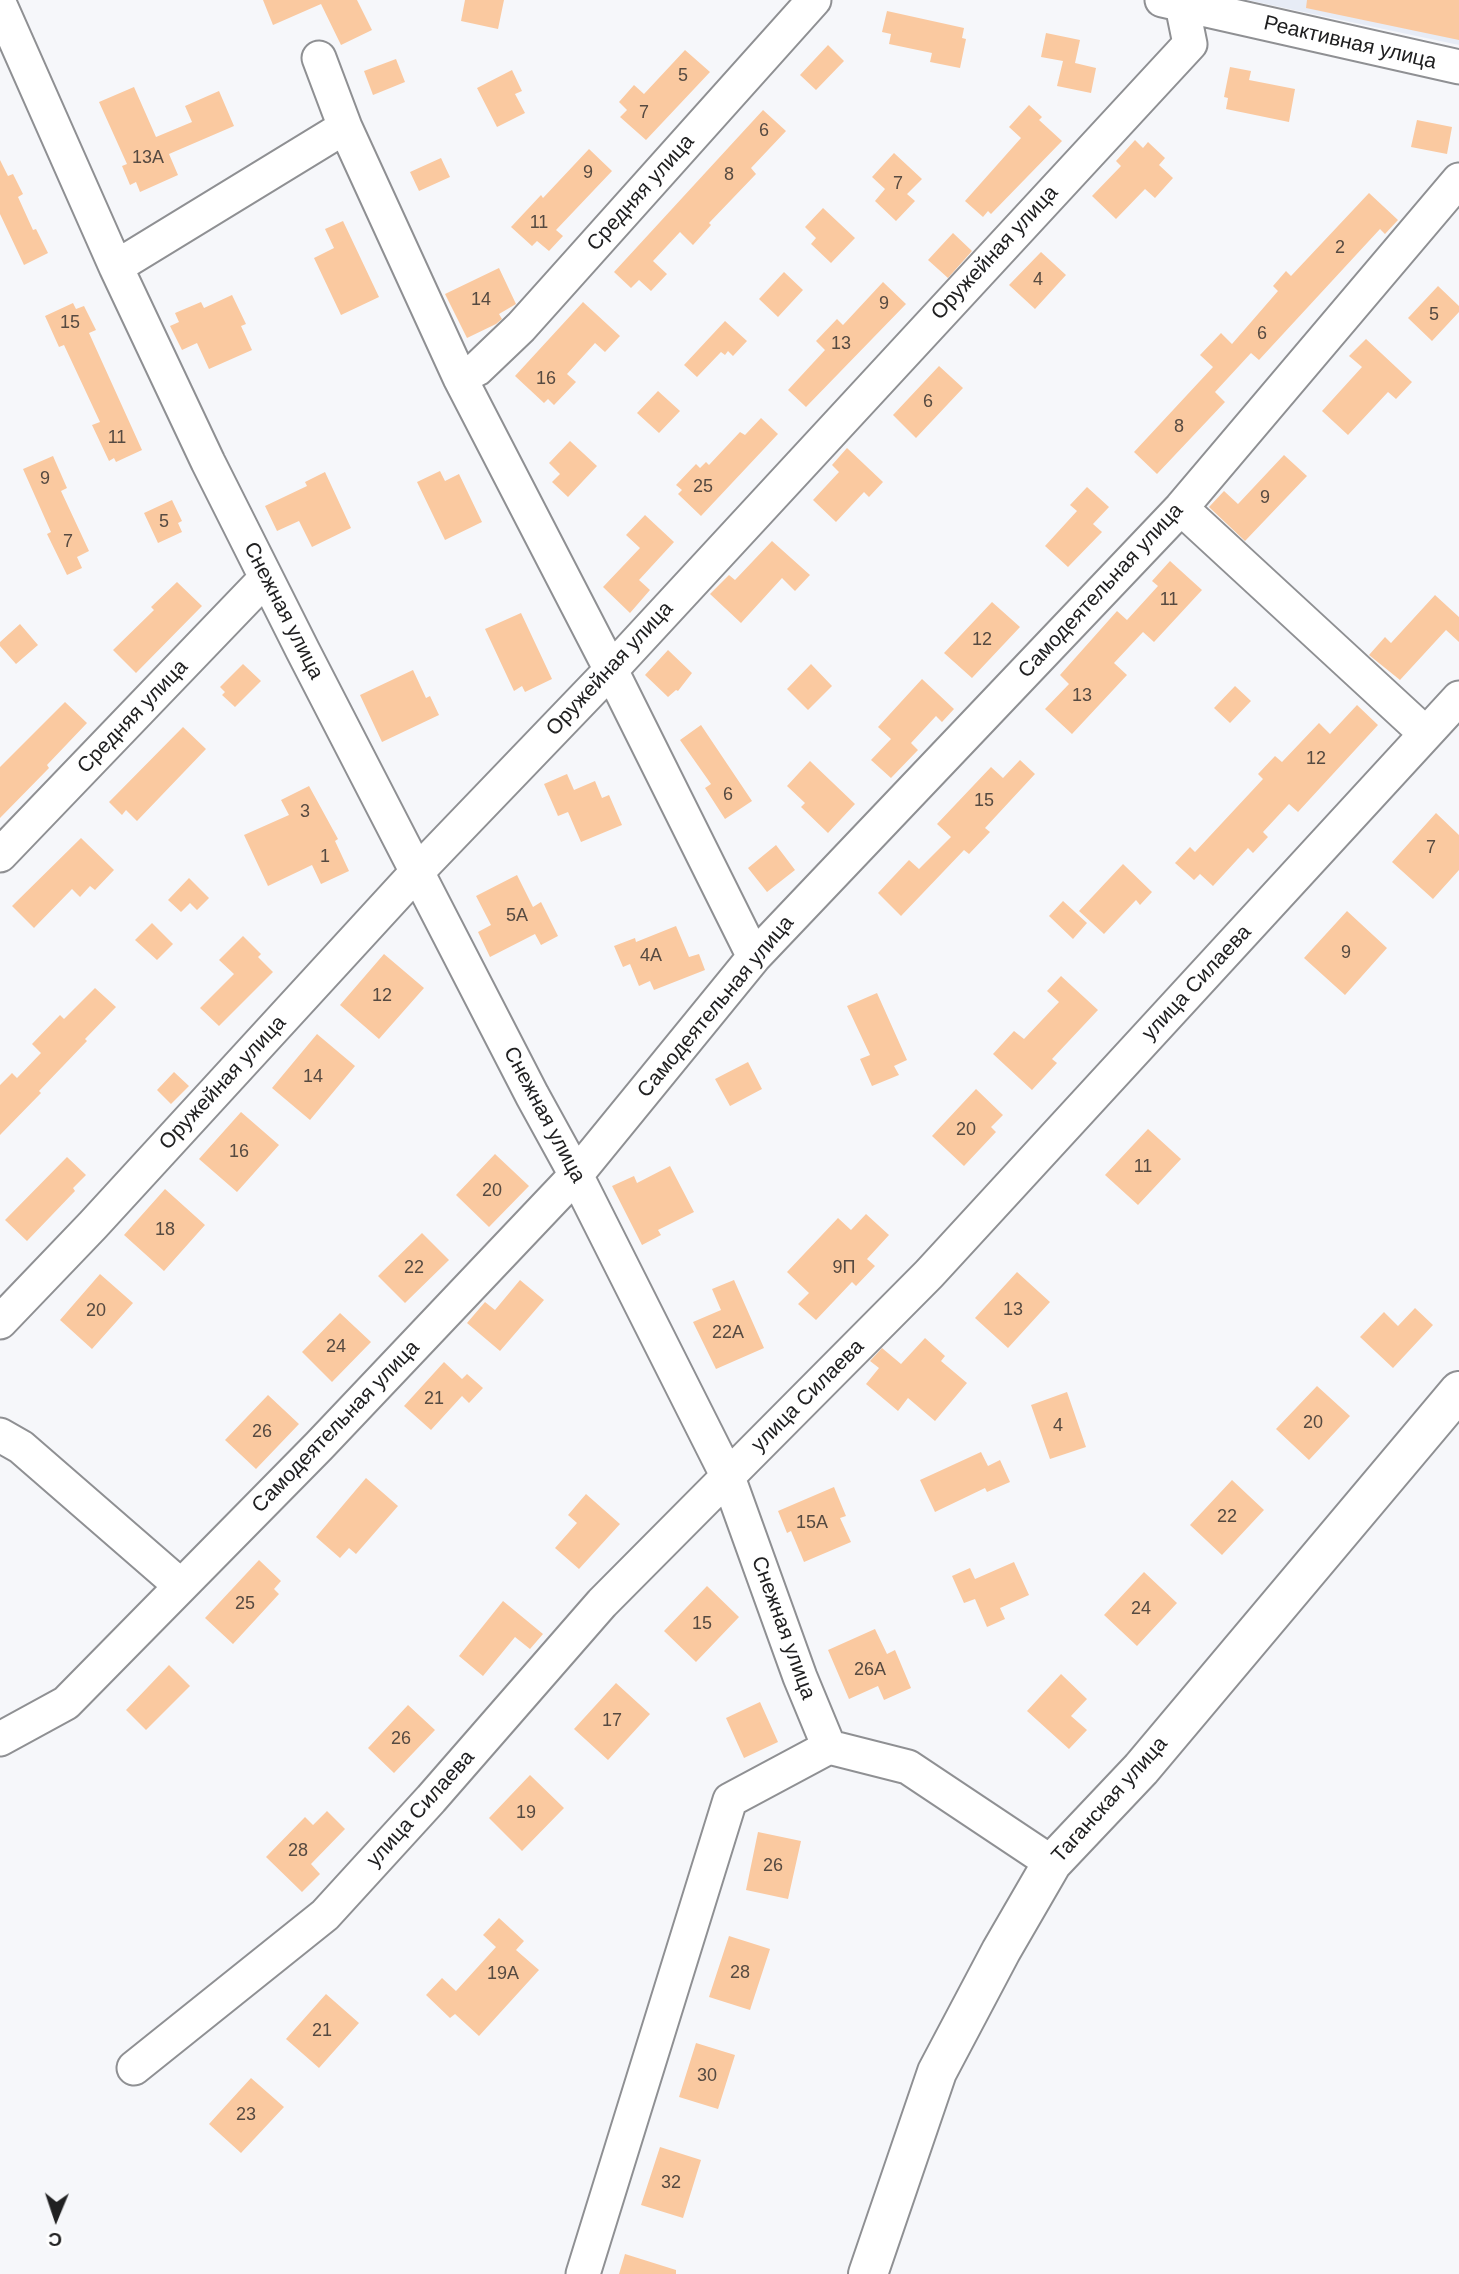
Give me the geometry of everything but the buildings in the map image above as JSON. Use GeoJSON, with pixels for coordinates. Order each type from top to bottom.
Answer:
{"type":"FeatureCollection","features":[{"type":"Feature","properties":{"kind":"main road","name":"Таганская улица"},"geometry":{"type":"LineString","coordinates":[[868,2274],[937,2072],[1001,1951],[1052,1863],[1141,1769],[1459,1391]]}},
{"type":"Feature","properties":{"kind":"street","name":"Средняя улица"},"geometry":{"type":"LineString","coordinates":[[460,378],[477,369],[521,327],[814,0]]}},
{"type":"Feature","properties":{"kind":"street","name":"Реактивная улица"},"geometry":{"type":"LineString","coordinates":[[1173,1],[1459,67]]}},
{"type":"Feature","properties":{"kind":"street","name":"Оружейная улица"},"geometry":{"type":"LineString","coordinates":[[0,1322],[103,1215],[417,872],[611,670],[1190,44],[1173,1]]}},
{"type":"Feature","properties":{"kind":"street","name":"Снежная улица"},"geometry":{"type":"LineString","coordinates":[[0,5],[116,267],[266,578],[576,1175],[728,1478],[800,1677],[829,1747]]}},
{"type":"Feature","properties":{"kind":"street"},"geometry":{"type":"LineString","coordinates":[[319,58],[345,127],[460,378],[611,670],[754,957]]}},
{"type":"Feature","properties":{"kind":"street"},"geometry":{"type":"LineString","coordinates":[[116,267],[345,127]]}},
{"type":"Feature","properties":{"kind":"street","name":"Самодеятельная улица"},"geometry":{"type":"LineString","coordinates":[[0,1739],[66,1703],[319,1446],[576,1175],[754,957],[1181,508],[1459,180]]}},
{"type":"Feature","properties":{"kind":"street"},"geometry":{"type":"LineString","coordinates":[[1181,508],[1425,733]]}},
{"type":"Feature","properties":{"kind":"street","name":"Средняя улица"},"geometry":{"type":"LineString","coordinates":[[0,855],[266,578]]}},
{"type":"Feature","properties":{"kind":"street","name":"улица Силаева"},"geometry":{"type":"LineString","coordinates":[[134,2068],[326,1915],[602,1603],[929,1274],[1459,698]]}},
{"type":"Feature","properties":{"kind":"street"},"geometry":{"type":"LineString","coordinates":[[0,1435],[21,1447],[181,1586]]}},
{"type":"Feature","properties":{"kind":"street"},"geometry":{"type":"LineString","coordinates":[[583,2274],[730,1800],[829,1747],[908,1767],[1052,1863]]}},
{"type":"Feature","properties":{"kind":"shaded area"},"geometry":{"type":"Polygon","coordinates":[[[1247,0],[1459,0],[1459,45],[1247,0]]]}}]}
